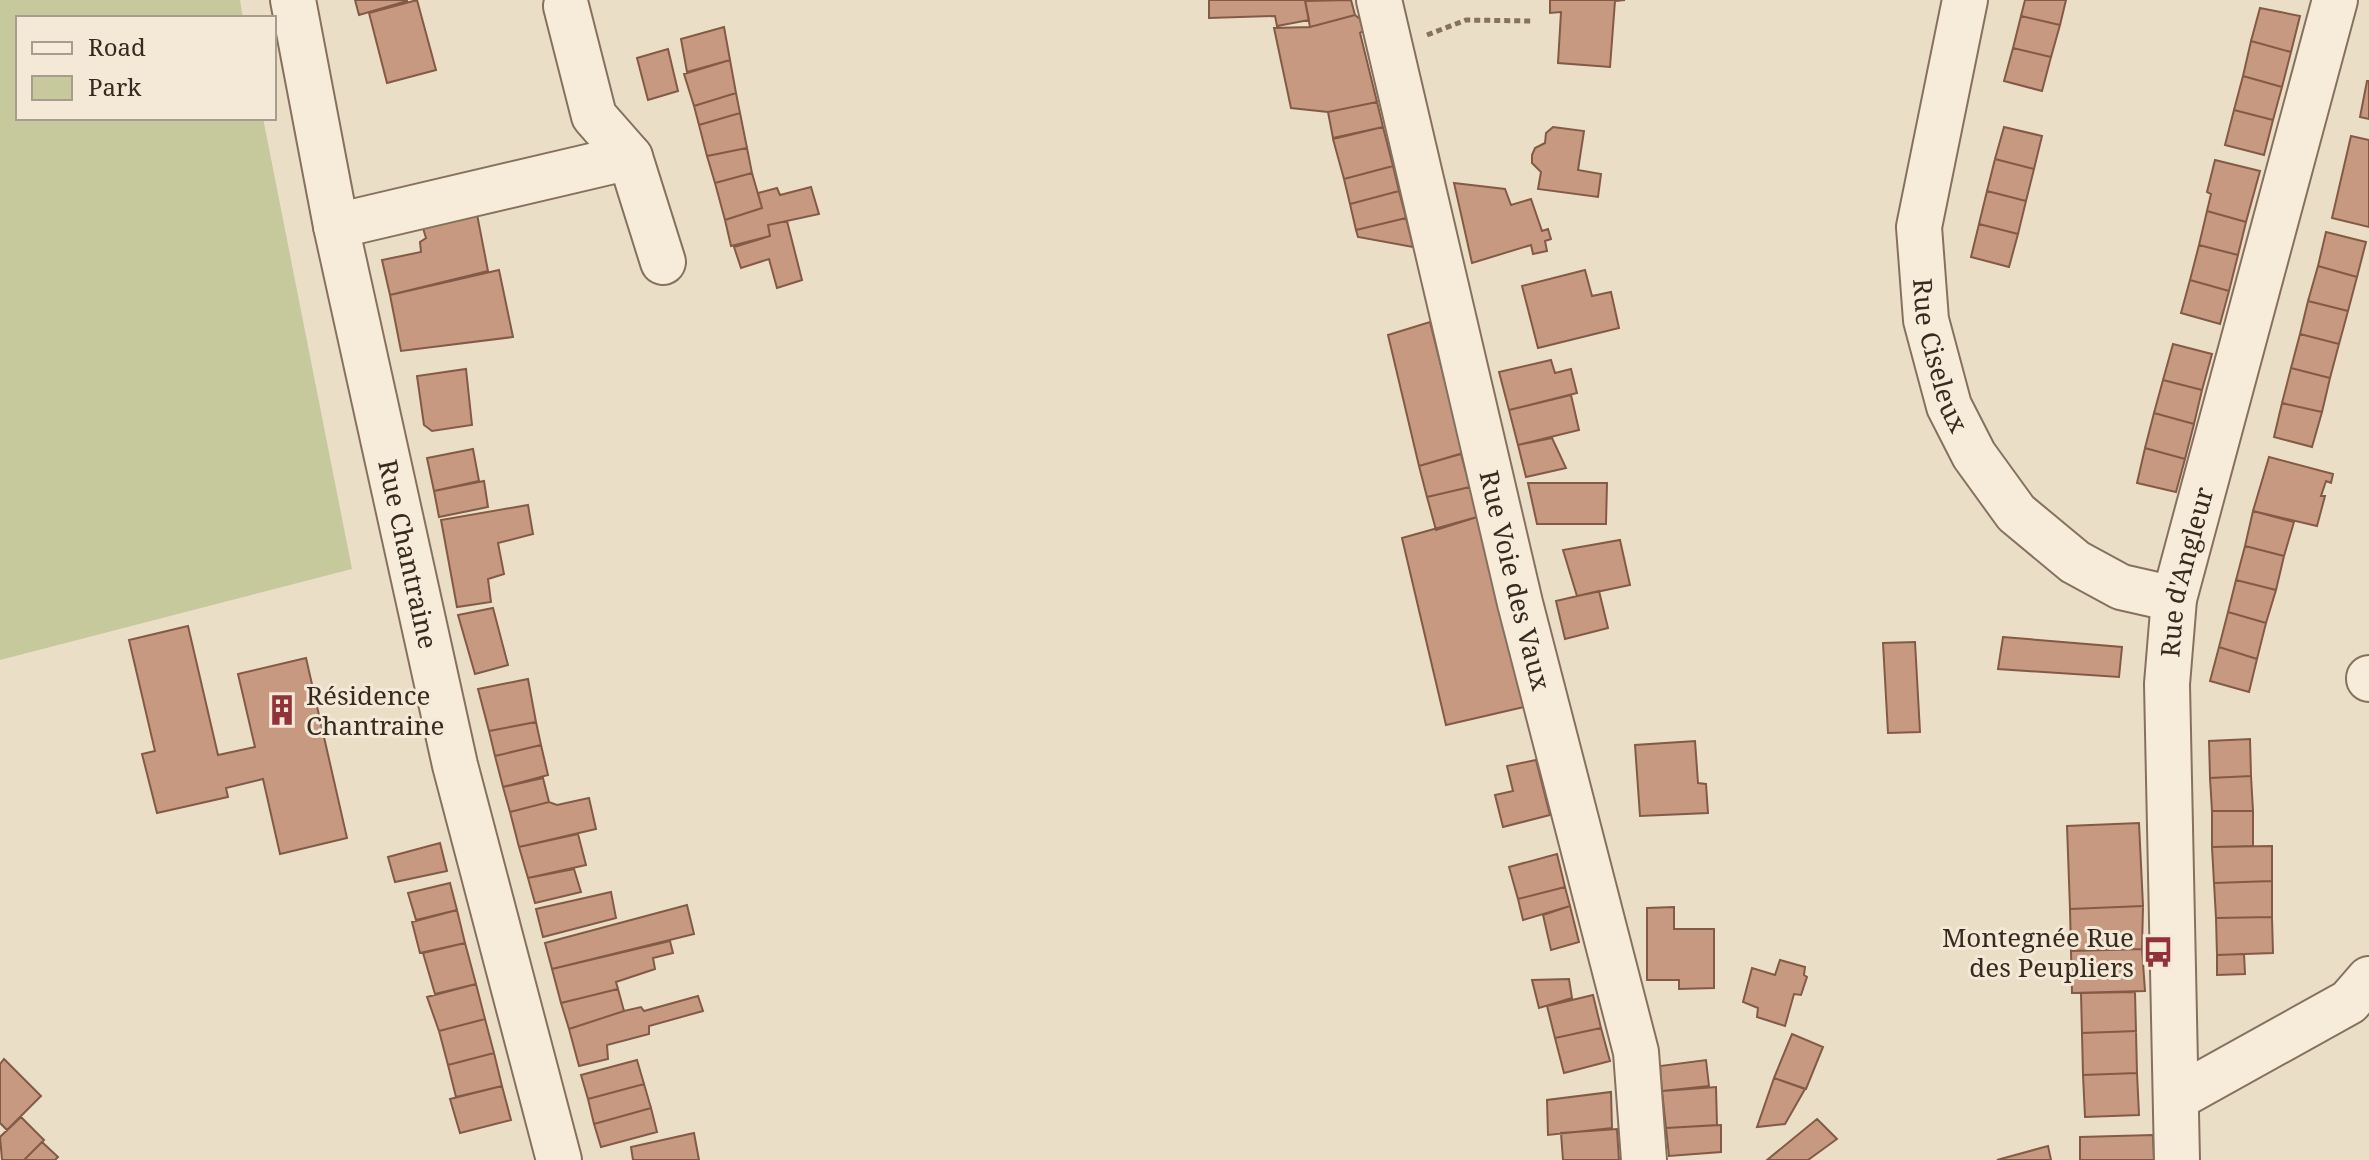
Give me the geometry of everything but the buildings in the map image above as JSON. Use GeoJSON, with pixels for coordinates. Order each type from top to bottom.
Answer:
{"type":"FeatureCollection","features":[{"type":"Feature","properties":{"kind":"street","name":"Rue Chantraine"},"geometry":{"type":"LineString","coordinates":[[293,0],[336,226],[455,765],[559,1160]]}},
{"type":"Feature","properties":{"kind":"street","name":"Rue Voie des Vaux"},"geometry":{"type":"LineString","coordinates":[[1379,0],[1520,603],[1636,1052],[1644,1160]]}},
{"type":"Feature","properties":{"kind":"street","name":"Rue Ciseleux"},"geometry":{"type":"LineString","coordinates":[[1965,0],[1919,227],[1926,320],[1949,406],[1974,455],[2016,513],[2075,562],[2121,587],[2174,599]]}},
{"type":"Feature","properties":{"kind":"street","name":"Rue d'Angleur"},"geometry":{"type":"LineString","coordinates":[[2177,1160],[2167,684],[2174,599],[2335,0]]}},
{"type":"Feature","properties":{"kind":"street"},"geometry":{"type":"LineString","coordinates":[[566,6],[594,116],[630,157],[663,262]]}},
{"type":"Feature","properties":{"kind":"street"},"geometry":{"type":"LineString","coordinates":[[336,226],[630,157]]}},
{"type":"Feature","properties":{"kind":"street"},"geometry":{"type":"LineString","coordinates":[[2178,1097],[2349,1002],[2369,980]]}},
{"type":"Feature","properties":{"kind":"path"},"geometry":{"type":"LineString","coordinates":[[1390,49],[1466,20],[1531,21]]}},
{"type":"Feature","properties":{"kind":"green space"},"geometry":{"type":"Polygon","coordinates":[[[0,0],[240,0],[243,16],[16,16],[16,120],[263,120],[352,569],[0,660],[0,0]]]}},
{"type":"Feature","properties":{"kind":"place","name":"Résidence Chantraine"},"geometry":{"type":"Point","coordinates":[282,710]}},
{"type":"Feature","properties":{"kind":"place","name":"Montegnée Rue des Peupliers"},"geometry":{"type":"Point","coordinates":[2158,952]}}]}
